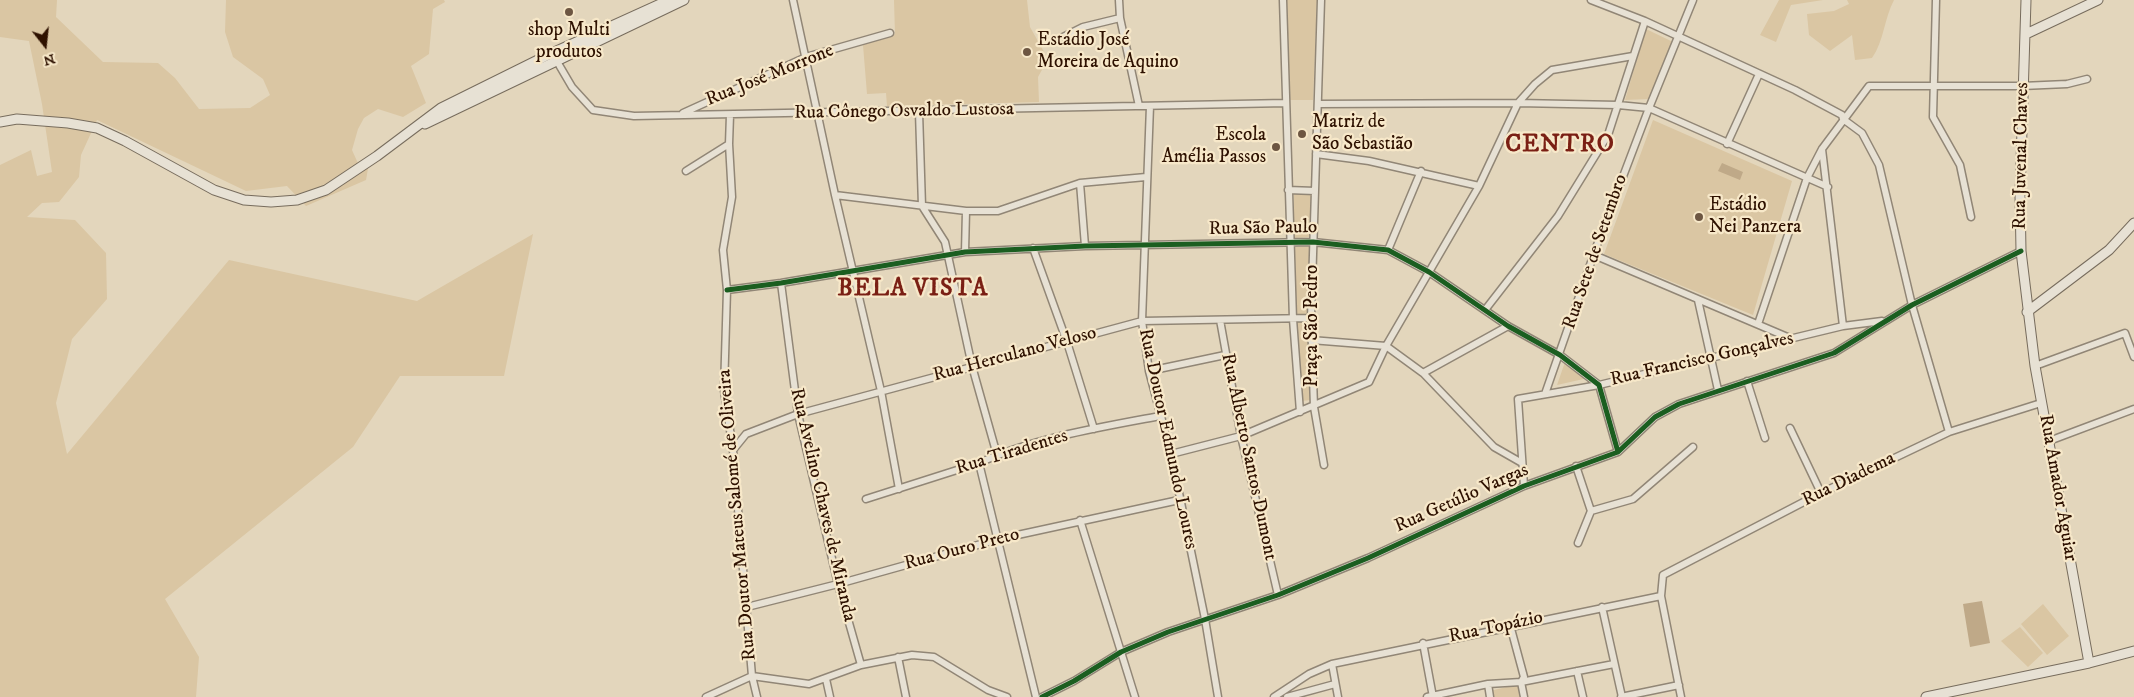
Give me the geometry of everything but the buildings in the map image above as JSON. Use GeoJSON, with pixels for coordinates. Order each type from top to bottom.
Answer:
{"type":"FeatureCollection","features":[{"type":"Feature","properties":{"kind":"street"},"geometry":{"type":"LineString","coordinates":[[0,122],[17,119],[68,123],[97,128],[125,141],[214,190],[244,200],[271,202],[297,200],[326,190],[377,156],[440,108],[552,53],[669,0]]}},
{"type":"Feature","properties":{"kind":"street"},"geometry":{"type":"LineString","coordinates":[[411,130],[558,62],[684,0]]}},
{"type":"Feature","properties":{"kind":"street"},"geometry":{"type":"LineString","coordinates":[[793,0],[834,195],[881,391],[899,489]]}},
{"type":"Feature","properties":{"kind":"street"},"geometry":{"type":"LineString","coordinates":[[1119,0],[1120,18],[1139,106]]}},
{"type":"Feature","properties":{"kind":"street"},"geometry":{"type":"LineString","coordinates":[[1283,0],[1288,190],[1300,412]]}},
{"type":"Feature","properties":{"kind":"street","name":"Praça São Pedro"},"geometry":{"type":"LineString","coordinates":[[1321,0],[1311,340],[1314,407],[1324,465]]}},
{"type":"Feature","properties":{"kind":"street"},"geometry":{"type":"LineString","coordinates":[[1591,0],[1645,20],[1795,90],[1842,115],[1843,119],[1862,133],[1880,166],[1912,306],[1949,432]]}},
{"type":"Feature","properties":{"kind":"street","name":"Rua Sete de Setembro"},"geometry":{"type":"LineString","coordinates":[[1546,394],[1594,255],[1649,108],[1693,0]]}},
{"type":"Feature","properties":{"kind":"street"},"geometry":{"type":"LineString","coordinates":[[1936,0],[1932,86],[1933,116],[1960,166],[1971,217]]}},
{"type":"Feature","properties":{"kind":"street","name":"Rua Juvenal Chaves"},"geometry":{"type":"LineString","coordinates":[[2026,0],[2026,34],[2022,86],[2021,251],[2027,312]]}},
{"type":"Feature","properties":{"kind":"street"},"geometry":{"type":"LineString","coordinates":[[2026,34],[2098,0]]}},
{"type":"Feature","properties":{"kind":"street"},"geometry":{"type":"LineString","coordinates":[[1063,37],[1083,27],[1120,18]]}},
{"type":"Feature","properties":{"kind":"street"},"geometry":{"type":"LineString","coordinates":[[1485,310],[1558,216],[1587,172],[1608,135],[1645,20]]}},
{"type":"Feature","properties":{"kind":"street","name":"Rua José Morrone"},"geometry":{"type":"LineString","coordinates":[[680,114],[806,57],[890,33]]}},
{"type":"Feature","properties":{"kind":"street","name":"Rua Cônego Osvaldo Lustosa"},"geometry":{"type":"LineString","coordinates":[[552,53],[572,87],[593,110],[634,116],[919,112],[1286,103]]}},
{"type":"Feature","properties":{"kind":"street"},"geometry":{"type":"LineString","coordinates":[[1171,454],[1241,436],[1314,407],[1369,382],[1386,346],[1479,186],[1518,103],[1535,84],[1552,70],[1633,56]]}},
{"type":"Feature","properties":{"kind":"street"},"geometry":{"type":"LineString","coordinates":[[1727,144],[1759,74]]}},
{"type":"Feature","properties":{"kind":"street"},"geometry":{"type":"LineString","coordinates":[[1758,324],[1806,178],[1822,148],[1869,86],[2022,86],[2067,84],[2088,79]]}},
{"type":"Feature","properties":{"kind":"street"},"geometry":{"type":"LineString","coordinates":[[1318,104],[1518,103],[1618,105],[1649,108],[1828,187]]}},
{"type":"Feature","properties":{"kind":"street","name":"Rua Doutor Edmundo Loures"},"geometry":{"type":"LineString","coordinates":[[1150,106],[1142,321],[1149,371],[1171,454],[1205,620],[1218,697]]}},
{"type":"Feature","properties":{"kind":"street"},"geometry":{"type":"LineString","coordinates":[[919,112],[922,206],[945,242],[949,254],[972,366],[996,455]]}},
{"type":"Feature","properties":{"kind":"street","name":"Rua Doutor Mateus Salomé de Oliveira"},"geometry":{"type":"LineString","coordinates":[[730,115],[729,144],[732,197],[723,250],[727,290],[724,390],[733,450],[752,676],[757,697]]}},
{"type":"Feature","properties":{"kind":"street"},"geometry":{"type":"LineString","coordinates":[[686,171],[729,144]]}},
{"type":"Feature","properties":{"kind":"street"},"geometry":{"type":"LineString","coordinates":[[1822,148],[1844,326]]}},
{"type":"Feature","properties":{"kind":"street"},"geometry":{"type":"LineString","coordinates":[[1316,154],[1369,161],[1421,171],[1479,186]]}},
{"type":"Feature","properties":{"kind":"street"},"geometry":{"type":"LineString","coordinates":[[1388,250],[1421,171]]}},
{"type":"Feature","properties":{"kind":"street"},"geometry":{"type":"LineString","coordinates":[[834,195],[966,211],[998,211],[1080,183],[1146,177]]}},
{"type":"Feature","properties":{"kind":"street"},"geometry":{"type":"LineString","coordinates":[[1080,183],[1085,246]]}},
{"type":"Feature","properties":{"kind":"street"},"geometry":{"type":"LineString","coordinates":[[1288,190],[1314,191]]}},
{"type":"Feature","properties":{"kind":"street"},"geometry":{"type":"LineString","coordinates":[[965,252],[966,211]]}},
{"type":"Feature","properties":{"kind":"street"},"geometry":{"type":"LineString","coordinates":[[2027,312],[2109,250],[2134,224]]}},
{"type":"Feature","properties":{"kind":"street","name":"Rua São Paulo"},"geometry":{"type":"LineString","coordinates":[[727,290],[781,283],[965,252],[1085,246],[1291,242],[1313,242],[1388,250],[1429,272],[1508,326],[1560,355],[1599,385]]}},
{"type":"Feature","properties":{"kind":"street"},"geometry":{"type":"LineString","coordinates":[[1033,248],[1067,342],[1094,429]]}},
{"type":"Feature","properties":{"kind":"street","name":"Rua Getúlio Vargas"},"geometry":{"type":"LineString","coordinates":[[1042,697],[1074,681],[1121,652],[1168,632],[1278,594],[1368,558],[1524,486],[1618,452],[1655,417],[1679,404],[1834,353],[1886,320],[2021,251]]}},
{"type":"Feature","properties":{"kind":"street"},"geometry":{"type":"LineString","coordinates":[[1594,255],[1792,339]]}},
{"type":"Feature","properties":{"kind":"street","name":"Rua Avelino Chaves de Miranda"},"geometry":{"type":"LineString","coordinates":[[781,283],[798,414],[838,584],[861,666]]}},
{"type":"Feature","properties":{"kind":"street"},"geometry":{"type":"LineString","coordinates":[[1698,300],[1718,390]]}},
{"type":"Feature","properties":{"kind":"street","name":"Rua Amador Aguiar"},"geometry":{"type":"LineString","coordinates":[[2027,312],[2041,403],[2089,664]]}},
{"type":"Feature","properties":{"kind":"street","name":"Rua Herculano Veloso"},"geometry":{"type":"LineString","coordinates":[[733,450],[746,434],[798,414],[1142,321],[1311,318]]}},
{"type":"Feature","properties":{"kind":"street","name":"Rua Alberto Santos Dumont"},"geometry":{"type":"LineString","coordinates":[[1220,320],[1241,436],[1278,594]]}},
{"type":"Feature","properties":{"kind":"street","name":"Rua Francisco Gonçalves"},"geometry":{"type":"LineString","coordinates":[[1522,464],[1518,399],[1599,385],[1844,326],[1886,320]]}},
{"type":"Feature","properties":{"kind":"street"},"geometry":{"type":"LineString","coordinates":[[1423,373],[1508,326]]}},
{"type":"Feature","properties":{"kind":"street"},"geometry":{"type":"LineString","coordinates":[[2035,366],[2125,333],[2134,357]]}},
{"type":"Feature","properties":{"kind":"street"},"geometry":{"type":"LineString","coordinates":[[1311,340],[1386,346],[1423,373],[1494,447],[1522,464],[1524,486]]}},
{"type":"Feature","properties":{"kind":"street"},"geometry":{"type":"LineString","coordinates":[[1149,371],[1225,355]]}},
{"type":"Feature","properties":{"kind":"street"},"geometry":{"type":"LineString","coordinates":[[1747,381],[1765,438]]}},
{"type":"Feature","properties":{"kind":"street"},"geometry":{"type":"LineString","coordinates":[[1599,385],[1618,452]]}},
{"type":"Feature","properties":{"kind":"street","name":"Rua Diadema"},"geometry":{"type":"LineString","coordinates":[[1661,596],[1663,575],[1821,493],[1949,432],[2041,403]]}},
{"type":"Feature","properties":{"kind":"street"},"geometry":{"type":"LineString","coordinates":[[2049,441],[2134,409]]}},
{"type":"Feature","properties":{"kind":"street","name":"Rua Tiradentes"},"geometry":{"type":"LineString","coordinates":[[866,499],[979,463],[996,455],[1094,429],[1160,416]]}},
{"type":"Feature","properties":{"kind":"street"},"geometry":{"type":"LineString","coordinates":[[1790,428],[1821,493]]}},
{"type":"Feature","properties":{"kind":"street"},"geometry":{"type":"LineString","coordinates":[[1591,511],[1633,499],[1693,447]]}},
{"type":"Feature","properties":{"kind":"street"},"geometry":{"type":"LineString","coordinates":[[979,463],[1036,697]]}},
{"type":"Feature","properties":{"kind":"street"},"geometry":{"type":"LineString","coordinates":[[1576,466],[1591,511],[1578,543]]}},
{"type":"Feature","properties":{"kind":"street","name":"Rua Ouro Preto"},"geometry":{"type":"LineString","coordinates":[[747,607],[838,584],[999,539],[1179,500]]}},
{"type":"Feature","properties":{"kind":"street"},"geometry":{"type":"LineString","coordinates":[[1080,520],[1135,697]]}},
{"type":"Feature","properties":{"kind":"street"},"geometry":{"type":"LineString","coordinates":[[1661,596],[1681,697]]}},
{"type":"Feature","properties":{"kind":"street","name":"Rua Topázio"},"geometry":{"type":"LineString","coordinates":[[1275,696],[1309,674],[1332,664],[1510,625],[1661,596]]}},
{"type":"Feature","properties":{"kind":"street"},"geometry":{"type":"LineString","coordinates":[[1602,607],[1621,697],[1679,685]]}},
{"type":"Feature","properties":{"kind":"street"},"geometry":{"type":"LineString","coordinates":[[1510,625],[1524,677],[1521,682],[1524,697]]}},
{"type":"Feature","properties":{"kind":"street"},"geometry":{"type":"LineString","coordinates":[[1423,643],[1431,696],[1488,684],[1521,682],[1614,664]]}},
{"type":"Feature","properties":{"kind":"street"},"geometry":{"type":"LineString","coordinates":[[1926,697],[2089,664],[2134,651]]}},
{"type":"Feature","properties":{"kind":"street"},"geometry":{"type":"LineString","coordinates":[[706,697],[752,676],[809,684],[861,666],[898,656],[912,655],[934,657],[988,690],[1007,697]]}},
{"type":"Feature","properties":{"kind":"street"},"geometry":{"type":"LineString","coordinates":[[898,656],[906,697]]}},
{"type":"Feature","properties":{"kind":"street"},"geometry":{"type":"LineString","coordinates":[[1332,664],[1338,697]]}},
{"type":"Feature","properties":{"kind":"street"},"geometry":{"type":"LineString","coordinates":[[1577,671],[1583,697]]}},
{"type":"Feature","properties":{"kind":"street"},"geometry":{"type":"LineString","coordinates":[[826,679],[830,697]]}},
{"type":"Feature","properties":{"kind":"street"},"geometry":{"type":"LineString","coordinates":[[1286,697],[1335,684]]}},
{"type":"Feature","properties":{"kind":"street"},"geometry":{"type":"LineString","coordinates":[[1488,684],[1490,697]]}},
{"type":"Feature","properties":{"kind":"shaded area"},"geometry":{"type":"Polygon","coordinates":[[[0,0],[57,0],[56,17],[103,62],[158,63],[175,78],[199,109],[250,108],[270,95],[263,79],[233,57],[225,32],[226,0],[444,0],[445,2],[433,9],[429,54],[411,66],[426,103],[403,117],[378,109],[364,118],[358,129],[352,150],[361,170],[369,163],[366,180],[306,206],[287,186],[246,191],[97,120],[81,155],[79,177],[59,202],[42,203],[27,217],[75,220],[106,253],[107,299],[72,339],[56,403],[67,454],[229,260],[417,301],[533,234],[504,376],[400,376],[353,447],[165,599],[199,657],[196,697],[0,697],[0,165],[31,150],[37,176],[52,172],[42,104],[29,41],[0,37],[0,0]]]}},
{"type":"Feature","properties":{"kind":"shaded area"},"geometry":{"type":"Polygon","coordinates":[[[894,0],[1027,0],[1030,27],[1048,59],[1038,77],[1039,102],[887,106],[886,93],[867,94],[863,45],[895,34],[894,0]]]}},
{"type":"Feature","properties":{"kind":"shaded area"},"geometry":{"type":"Polygon","coordinates":[[[1287,0],[1317,0],[1313,100],[1290,100],[1287,0]]]}},
{"type":"Feature","properties":{"kind":"shaded area"},"geometry":{"type":"Polygon","coordinates":[[[1779,0],[1823,0],[1791,5],[1776,42],[1760,35],[1779,0]]]}},
{"type":"Feature","properties":{"kind":"shaded area"},"geometry":{"type":"Polygon","coordinates":[[[1847,0],[1894,0],[1879,44],[1872,58],[1855,60],[1852,35],[1830,51],[1809,35],[1807,14],[1834,11],[1849,4],[1847,0]]]}},
{"type":"Feature","properties":{"kind":"shaded area"},"geometry":{"type":"Polygon","coordinates":[[[1646,29],[1673,42],[1649,99],[1625,100],[1646,29]]]}},
{"type":"Feature","properties":{"kind":"shaded area","name":"Estádio Nei Panzera"},"geometry":{"type":"Polygon","coordinates":[[[1653,120],[1792,181],[1753,315],[1604,254],[1653,120]]]}},
{"type":"Feature","properties":{"kind":"shaded area"},"geometry":{"type":"Polygon","coordinates":[[[1722,163],[1743,172],[1740,180],[1718,171],[1722,163]]]}},
{"type":"Feature","properties":{"kind":"shaded area"},"geometry":{"type":"Polygon","coordinates":[[[1294,193],[1311,194],[1309,237],[1294,238],[1294,193]]]}},
{"type":"Feature","properties":{"kind":"shaded area"},"geometry":{"type":"Polygon","coordinates":[[[1295,247],[1310,247],[1309,314],[1296,315],[1295,247]]]}},
{"type":"Feature","properties":{"kind":"shaded area"},"geometry":{"type":"Polygon","coordinates":[[[1309,321],[1311,400],[1301,401],[1297,322],[1309,321]]]}},
{"type":"Feature","properties":{"kind":"shaded area"},"geometry":{"type":"Polygon","coordinates":[[[1565,362],[1588,378],[1557,385],[1565,362]]]}},
{"type":"Feature","properties":{"kind":"shaded area"},"geometry":{"type":"Polygon","coordinates":[[[1982,601],[1990,643],[1970,647],[1963,604],[1982,601]]]}},
{"type":"Feature","properties":{"kind":"shaded area"},"geometry":{"type":"Polygon","coordinates":[[[2043,604],[2069,636],[2047,655],[2021,624],[2043,604]]]}},
{"type":"Feature","properties":{"kind":"shaded area"},"geometry":{"type":"Polygon","coordinates":[[[2020,627],[2043,653],[2028,667],[2001,641],[2020,627]]]}},
{"type":"Feature","properties":{"kind":"shaded area"},"geometry":{"type":"Polygon","coordinates":[[[1519,684],[1522,697],[1491,697],[1490,691],[1519,684]]]}},
{"type":"Feature","properties":{"kind":"cycle path"},"geometry":{"type":"LineString","coordinates":[[727,290],[781,283],[965,252],[1085,246],[1313,242],[1388,250],[1429,272],[1508,326],[1560,355],[1599,385],[1618,452]]}},
{"type":"Feature","properties":{"kind":"cycle path"},"geometry":{"type":"LineString","coordinates":[[1042,697],[1074,681],[1121,652],[1168,632],[1278,595],[1368,558],[1524,486],[1618,452],[1655,417],[1679,404],[1834,353],[1912,305],[2021,251]]}},
{"type":"Feature","properties":{"kind":"place","name":"shop Multi produtos"},"geometry":{"type":"Point","coordinates":[569,12]}},
{"type":"Feature","properties":{"kind":"place","name":"Estádio José Moreira de Aquino"},"geometry":{"type":"Point","coordinates":[1027,52]}},
{"type":"Feature","properties":{"kind":"place","name":"Matriz de São Sebastião"},"geometry":{"type":"Point","coordinates":[1302,134]}},
{"type":"Feature","properties":{"kind":"place","name":"Escola Amélia Passos"},"geometry":{"type":"Point","coordinates":[1276,147]}},
{"type":"Feature","properties":{"kind":"place","name":"Estádio Nei Panzera"},"geometry":{"type":"Point","coordinates":[1699,217]}},
{"type":"Feature","properties":{"kind":"district","name":"CENTRO"},"geometry":{"type":"Point","coordinates":[1560,146]}},
{"type":"Feature","properties":{"kind":"district","name":"BELA VISTA"},"geometry":{"type":"Point","coordinates":[913,290]}}]}
